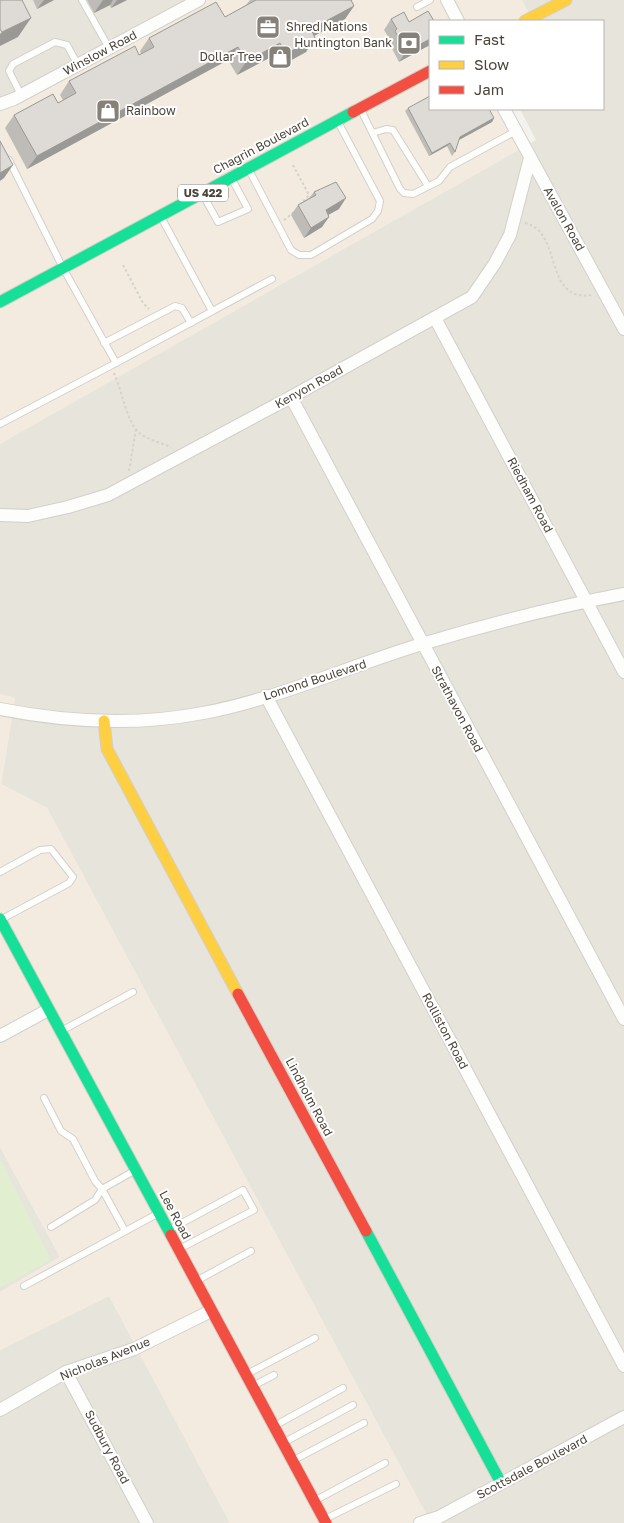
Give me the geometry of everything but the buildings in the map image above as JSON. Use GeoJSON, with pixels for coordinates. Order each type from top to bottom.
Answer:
{"type":"FeatureCollection","features":[{"type":"Feature","properties":{"kind":"main road"},"geometry":{"type":"LineString","coordinates":[[527,20],[566,0]]}},
{"type":"Feature","properties":{"kind":"main road","name":"Chagrin Boulevard"},"geometry":{"type":"LineString","coordinates":[[0,302],[429,72]]}},
{"type":"Feature","properties":{"kind":"main road","name":"Lindholm Road"},"geometry":{"type":"LineString","coordinates":[[104,721],[104,737],[107,749],[501,1483]]}},
{"type":"Feature","properties":{"kind":"main road","name":"Lee Road"},"geometry":{"type":"LineString","coordinates":[[0,920],[4,935],[48,1010],[325,1521]]}},
{"type":"Feature","properties":{"kind":"street","name":"Winslow Road"},"geometry":{"type":"LineString","coordinates":[[0,104],[21,95],[199,0]]}},
{"type":"Feature","properties":{"kind":"street"},"geometry":{"type":"LineString","coordinates":[[447,0],[457,20]]}},
{"type":"Feature","properties":{"kind":"street","name":"Avalon Road"},"geometry":{"type":"LineString","coordinates":[[505,110],[624,329]]}},
{"type":"Feature","properties":{"kind":"street","name":"Kenyon Road"},"geometry":{"type":"LineString","coordinates":[[0,515],[28,516],[108,495],[472,297],[496,263],[510,235],[530,158]]}},
{"type":"Feature","properties":{"kind":"street","name":"Riedham Road"},"geometry":{"type":"LineString","coordinates":[[435,318],[624,672]]}},
{"type":"Feature","properties":{"kind":"street","name":"Strathavon Road"},"geometry":{"type":"LineString","coordinates":[[291,397],[624,1019]]}},
{"type":"Feature","properties":{"kind":"street","name":"Lomond Boulevard"},"geometry":{"type":"LineString","coordinates":[[0,709],[43,717],[104,721],[158,720],[204,713],[266,696],[422,644],[624,594]]}},
{"type":"Feature","properties":{"kind":"street","name":"Rolliston Road"},"geometry":{"type":"LineString","coordinates":[[266,696],[624,1366]]}},
{"type":"Feature","properties":{"kind":"street"},"geometry":{"type":"LineString","coordinates":[[0,1036],[48,1010]]}},
{"type":"Feature","properties":{"kind":"street","name":"Nicholas Avenue"},"geometry":{"type":"LineString","coordinates":[[0,1410],[66,1372],[134,1350],[211,1311]]}},
{"type":"Feature","properties":{"kind":"street","name":"Sudbury Road"},"geometry":{"type":"LineString","coordinates":[[66,1372],[148,1523]]}},
{"type":"Feature","properties":{"kind":"street","name":"Scottsdale Boulevard"},"geometry":{"type":"LineString","coordinates":[[420,1523],[437,1520],[501,1483],[624,1417]]}},
{"type":"Feature","properties":{"kind":"lane"},"geometry":{"type":"LineString","coordinates":[[82,0],[109,48]]}},
{"type":"Feature","properties":{"kind":"lane"},"geometry":{"type":"LineString","coordinates":[[417,7],[430,0]]}},
{"type":"Feature","properties":{"kind":"lane"},"geometry":{"type":"LineString","coordinates":[[21,95],[9,71],[13,64],[55,42],[66,45],[78,65]]}},
{"type":"Feature","properties":{"kind":"lane"},"geometry":{"type":"LineString","coordinates":[[360,108],[404,193],[413,194],[439,180],[450,167],[516,131]]}},
{"type":"Feature","properties":{"kind":"lane"},"geometry":{"type":"LineString","coordinates":[[248,169],[291,250],[299,255],[311,254],[372,219],[378,211],[380,201],[337,121]]}},
{"type":"Feature","properties":{"kind":"lane"},"geometry":{"type":"LineString","coordinates":[[372,134],[386,129],[393,130],[398,135],[428,186]]}},
{"type":"Feature","properties":{"kind":"lane"},"geometry":{"type":"LineString","coordinates":[[4,149],[22,191],[116,363]]}},
{"type":"Feature","properties":{"kind":"lane"},"geometry":{"type":"LineString","coordinates":[[202,194],[218,222],[248,209],[231,178]]}},
{"type":"Feature","properties":{"kind":"lane"},"geometry":{"type":"LineString","coordinates":[[160,216],[212,311]]}},
{"type":"Feature","properties":{"kind":"lane"},"geometry":{"type":"LineString","coordinates":[[0,424],[272,278]]}},
{"type":"Feature","properties":{"kind":"lane"},"geometry":{"type":"LineString","coordinates":[[104,343],[175,306],[182,308],[191,323]]}},
{"type":"Feature","properties":{"kind":"lane"},"geometry":{"type":"LineString","coordinates":[[0,872],[40,850],[50,849],[73,877],[68,883],[0,920]]}},
{"type":"Feature","properties":{"kind":"lane"},"geometry":{"type":"LineString","coordinates":[[60,1032],[133,992]]}},
{"type":"Feature","properties":{"kind":"lane"},"geometry":{"type":"LineString","coordinates":[[44,1098],[61,1132],[73,1139],[95,1181],[102,1189],[125,1231]]}},
{"type":"Feature","properties":{"kind":"lane"},"geometry":{"type":"LineString","coordinates":[[51,1227],[95,1200],[102,1189],[135,1170]]}},
{"type":"Feature","properties":{"kind":"lane"},"geometry":{"type":"LineString","coordinates":[[168,1230],[243,1190],[254,1210],[178,1250]]}},
{"type":"Feature","properties":{"kind":"lane"},"geometry":{"type":"LineString","coordinates":[[24,1286],[158,1214]]}},
{"type":"Feature","properties":{"kind":"lane"},"geometry":{"type":"LineString","coordinates":[[195,1281],[251,1251]]}},
{"type":"Feature","properties":{"kind":"lane"},"geometry":{"type":"LineString","coordinates":[[246,1375],[315,1338]]}},
{"type":"Feature","properties":{"kind":"lane"},"geometry":{"type":"LineString","coordinates":[[252,1387],[274,1375]]}},
{"type":"Feature","properties":{"kind":"lane"},"geometry":{"type":"LineString","coordinates":[[273,1426],[343,1388]]}},
{"type":"Feature","properties":{"kind":"lane"},"geometry":{"type":"LineString","coordinates":[[282,1443],[353,1405]]}},
{"type":"Feature","properties":{"kind":"lane"},"geometry":{"type":"LineString","coordinates":[[292,1461],[364,1424]]}},
{"type":"Feature","properties":{"kind":"lane"},"geometry":{"type":"LineString","coordinates":[[314,1501],[385,1463]]}},
{"type":"Feature","properties":{"kind":"lane"},"geometry":{"type":"LineString","coordinates":[[325,1521],[396,1484]]}},
{"type":"Feature","properties":{"kind":"path"},"geometry":{"type":"LineString","coordinates":[[278,225],[309,195],[293,165]]}},
{"type":"Feature","properties":{"kind":"path"},"geometry":{"type":"LineString","coordinates":[[523,223],[537,228],[546,239],[559,278],[568,290],[580,296],[594,294]]}},
{"type":"Feature","properties":{"kind":"path"},"geometry":{"type":"LineString","coordinates":[[123,265],[143,303],[149,310]]}},
{"type":"Feature","properties":{"kind":"path"},"geometry":{"type":"LineString","coordinates":[[114,374],[124,395],[124,405],[136,429],[150,438],[173,448]]}},
{"type":"Feature","properties":{"kind":"path"},"geometry":{"type":"LineString","coordinates":[[129,472],[136,429]]}},
{"type":"Feature","properties":{"kind":"shaded area"},"geometry":{"type":"Polygon","coordinates":[[[0,0],[199,0],[0,104],[0,0]]]}},
{"type":"Feature","properties":{"kind":"shaded area"},"geometry":{"type":"Polygon","coordinates":[[[199,0],[522,0],[532,18],[527,20],[429,20],[429,110],[505,110],[524,147],[0,444],[0,104],[199,0]]]}},
{"type":"Feature","properties":{"kind":"shaded area"},"geometry":{"type":"Polygon","coordinates":[[[462,0],[624,0],[624,1523],[431,1523],[47,808],[1,784],[15,698],[0,694],[0,444],[536,140],[521,110],[604,110],[604,20],[473,20],[462,0]]]}},
{"type":"Feature","properties":{"kind":"shaded area"},"geometry":{"type":"Polygon","coordinates":[[[0,694],[15,698],[1,784],[47,808],[431,1523],[230,1523],[109,1296],[0,1350],[0,1292],[60,1257],[0,1147],[0,694]]]}},
{"type":"Feature","properties":{"kind":"shaded area"},"geometry":{"type":"Polygon","coordinates":[[[0,1147],[60,1257],[0,1292],[0,1147]]]}},
{"type":"Feature","properties":{"kind":"shaded area"},"geometry":{"type":"Polygon","coordinates":[[[109,1296],[230,1523],[0,1523],[0,1350],[109,1296]]]}},
{"type":"Feature","properties":{"kind":"green space"},"geometry":{"type":"Polygon","coordinates":[[[0,1159],[51,1260],[0,1288],[0,1159]]]}},
{"type":"Feature","properties":{"kind":"traffic: fast"},"geometry":{"type":"LineString","coordinates":[[0,302],[353,112]]}},
{"type":"Feature","properties":{"kind":"traffic: fast"},"geometry":{"type":"LineString","coordinates":[[0,919],[171,1235]]}},
{"type":"Feature","properties":{"kind":"traffic: fast"},"geometry":{"type":"LineString","coordinates":[[366,1231],[501,1483]]}},
{"type":"Feature","properties":{"kind":"traffic: slow"},"geometry":{"type":"LineString","coordinates":[[527,20],[566,0]]}},
{"type":"Feature","properties":{"kind":"traffic: slow"},"geometry":{"type":"LineString","coordinates":[[104,721],[107,749],[238,994]]}},
{"type":"Feature","properties":{"kind":"traffic: jam"},"geometry":{"type":"LineString","coordinates":[[353,112],[429,72]]}},
{"type":"Feature","properties":{"kind":"traffic: jam"},"geometry":{"type":"LineString","coordinates":[[238,994],[366,1231]]}},
{"type":"Feature","properties":{"kind":"traffic: jam"},"geometry":{"type":"LineString","coordinates":[[171,1235],[326,1523]]}},
{"type":"Feature","properties":{"kind":"place","name":"Shred Nations"},"geometry":{"type":"Point","coordinates":[268,27]}},
{"type":"Feature","properties":{"kind":"place","name":"Huntington Bank"},"geometry":{"type":"Point","coordinates":[409,43]}},
{"type":"Feature","properties":{"kind":"place","name":"Dollar Tree"},"geometry":{"type":"Point","coordinates":[280,57]}},
{"type":"Feature","properties":{"kind":"place","name":"Rainbow"},"geometry":{"type":"Point","coordinates":[108,111]}}]}
